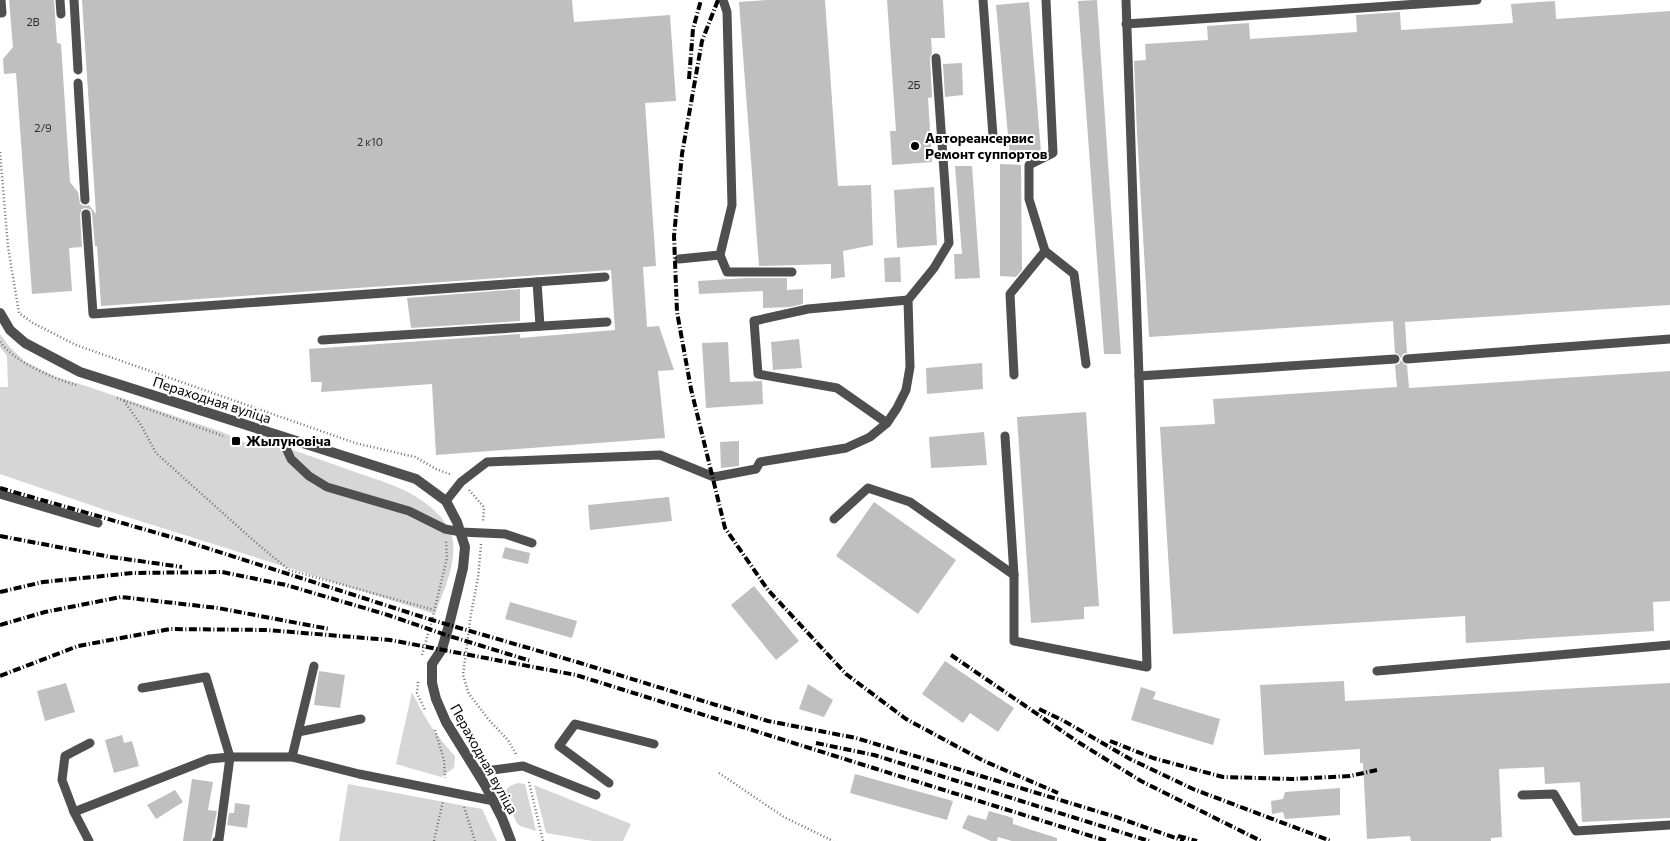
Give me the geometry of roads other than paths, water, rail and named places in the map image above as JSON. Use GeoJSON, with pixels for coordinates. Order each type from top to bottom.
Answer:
{"type":"FeatureCollection","features":[{"type":"Feature","properties":{"kind":"street","name":"Пераходная вуліца"},"geometry":{"type":"LineString","coordinates":[[0,313],[10,330],[25,343],[80,372],[416,479],[446,501],[461,532],[465,547],[463,568],[442,649],[432,664],[432,683],[436,699],[446,722],[494,801],[511,841]]}},
{"type":"Feature","properties":{"kind":"lane"},"geometry":{"type":"LineString","coordinates":[[0,13],[2,13],[1,0]]}},
{"type":"Feature","properties":{"kind":"lane"},"geometry":{"type":"LineString","coordinates":[[60,0],[61,14]]}},
{"type":"Feature","properties":{"kind":"lane"},"geometry":{"type":"LineString","coordinates":[[74,0],[78,70]]}},
{"type":"Feature","properties":{"kind":"lane"},"geometry":{"type":"LineString","coordinates":[[723,0],[727,12],[732,206],[720,255],[727,272],[792,272]]}},
{"type":"Feature","properties":{"kind":"lane"},"geometry":{"type":"LineString","coordinates":[[983,0],[993,136]]}},
{"type":"Feature","properties":{"kind":"lane"},"geometry":{"type":"LineString","coordinates":[[1046,0],[1052,153],[1030,165],[1029,199],[1044,250],[1074,274],[1086,364]]}},
{"type":"Feature","properties":{"kind":"lane"},"geometry":{"type":"LineString","coordinates":[[1005,436],[1014,575],[1014,642],[1147,667],[1126,0]]}},
{"type":"Feature","properties":{"kind":"lane"},"geometry":{"type":"LineString","coordinates":[[1126,24],[1477,0]]}},
{"type":"Feature","properties":{"kind":"lane"},"geometry":{"type":"LineString","coordinates":[[446,501],[461,482],[487,462],[660,455],[714,477],[756,469],[760,462],[846,448],[870,437],[887,423],[906,390],[910,367],[908,300],[934,268],[949,244],[936,58]]}},
{"type":"Feature","properties":{"kind":"lane"},"geometry":{"type":"LineString","coordinates":[[78,83],[85,200]]}},
{"type":"Feature","properties":{"kind":"lane"},"geometry":{"type":"LineString","coordinates":[[86,214],[93,314],[605,277]]}},
{"type":"Feature","properties":{"kind":"lane"},"geometry":{"type":"LineString","coordinates":[[1014,376],[1010,294],[1044,250]]}},
{"type":"Feature","properties":{"kind":"lane"},"geometry":{"type":"LineString","coordinates":[[679,259],[720,255]]}},
{"type":"Feature","properties":{"kind":"lane"},"geometry":{"type":"LineString","coordinates":[[537,282],[540,326]]}},
{"type":"Feature","properties":{"kind":"lane"},"geometry":{"type":"LineString","coordinates":[[887,423],[837,388],[758,374],[754,321],[808,309],[908,300]]}},
{"type":"Feature","properties":{"kind":"lane"},"geometry":{"type":"LineString","coordinates":[[322,340],[607,322]]}},
{"type":"Feature","properties":{"kind":"lane"},"geometry":{"type":"LineString","coordinates":[[1407,359],[1670,339]]}},
{"type":"Feature","properties":{"kind":"lane"},"geometry":{"type":"LineString","coordinates":[[1139,376],[1395,359]]}},
{"type":"Feature","properties":{"kind":"lane"},"geometry":{"type":"LineString","coordinates":[[281,437],[290,459],[309,476],[326,487],[409,511],[445,529],[461,532],[505,534],[532,543]]}},
{"type":"Feature","properties":{"kind":"lane"},"geometry":{"type":"LineString","coordinates":[[834,519],[868,488],[910,502],[1014,575]]}},
{"type":"Feature","properties":{"kind":"lane"},"geometry":{"type":"LineString","coordinates":[[0,494],[98,523]]}},
{"type":"Feature","properties":{"kind":"lane"},"geometry":{"type":"LineString","coordinates":[[1377,671],[1670,645]]}},
{"type":"Feature","properties":{"kind":"lane"},"geometry":{"type":"LineString","coordinates":[[292,757],[314,666]]}},
{"type":"Feature","properties":{"kind":"lane"},"geometry":{"type":"LineString","coordinates":[[142,688],[206,677],[230,757],[219,840],[217,841]]}},
{"type":"Feature","properties":{"kind":"lane"},"geometry":{"type":"LineString","coordinates":[[298,732],[361,719]]}},
{"type":"Feature","properties":{"kind":"lane"},"geometry":{"type":"LineString","coordinates":[[609,784],[559,746],[575,724],[654,744]]}},
{"type":"Feature","properties":{"kind":"lane"},"geometry":{"type":"LineString","coordinates":[[89,841],[74,812],[62,780],[65,756],[90,743]]}},
{"type":"Feature","properties":{"kind":"lane"},"geometry":{"type":"LineString","coordinates":[[74,812],[210,759],[230,757],[292,757],[359,774],[494,801]]}},
{"type":"Feature","properties":{"kind":"lane"},"geometry":{"type":"LineString","coordinates":[[477,772],[522,766],[596,795]]}},
{"type":"Feature","properties":{"kind":"lane"},"geometry":{"type":"LineString","coordinates":[[1522,795],[1554,794],[1576,831],[1670,825]]}},
{"type":"Feature","properties":{"kind":"railway"},"geometry":{"type":"LineString","coordinates":[[689,79],[693,29],[701,0]]}},
{"type":"Feature","properties":{"kind":"railway"},"geometry":{"type":"LineString","coordinates":[[718,0],[702,41],[682,154],[674,236],[677,312],[691,389],[725,528],[768,590],[846,674],[906,719],[984,761],[1058,793]]}},
{"type":"Feature","properties":{"kind":"railway"},"geometry":{"type":"LineString","coordinates":[[0,488],[185,541],[432,620],[577,662],[768,721],[856,738],[1116,817],[1184,841]]}},
{"type":"Feature","properties":{"kind":"railway"},"geometry":{"type":"LineString","coordinates":[[0,536],[111,557],[182,567]]}},
{"type":"Feature","properties":{"kind":"railway"},"geometry":{"type":"LineString","coordinates":[[0,592],[43,582],[133,573],[222,572],[286,585],[388,615],[531,661]]}},
{"type":"Feature","properties":{"kind":"railway"},"geometry":{"type":"LineString","coordinates":[[0,625],[45,612],[121,597],[218,608],[329,629]]}},
{"type":"Feature","properties":{"kind":"railway"},"geometry":{"type":"LineString","coordinates":[[0,676],[78,646],[170,629],[267,630],[390,640],[576,675],[1107,841]]}},
{"type":"Feature","properties":{"kind":"railway"},"geometry":{"type":"LineString","coordinates":[[951,655],[1078,742],[1141,781],[1261,841]]}},
{"type":"Feature","properties":{"kind":"railway"},"geometry":{"type":"LineString","coordinates":[[1039,709],[1064,721],[1130,759],[1193,789],[1331,841]]}},
{"type":"Feature","properties":{"kind":"railway"},"geometry":{"type":"LineString","coordinates":[[1110,741],[1153,758],[1223,777],[1292,779],[1350,776],[1377,770]]}},
{"type":"Feature","properties":{"kind":"railway"},"geometry":{"type":"LineString","coordinates":[[816,743],[874,755],[1149,841]]}},
{"type":"Feature","properties":{"kind":"railway"},"geometry":{"type":"LineString","coordinates":[[1178,836],[1197,841]]}},
{"type":"Feature","properties":{"kind":"place","name":"Автореансервис Ремонт суппортов"},"geometry":{"type":"Point","coordinates":[915,146]}},
{"type":"Feature","properties":{"kind":"place","name":"Жылуновіча"},"geometry":{"type":"Point","coordinates":[236,441]}}]}
